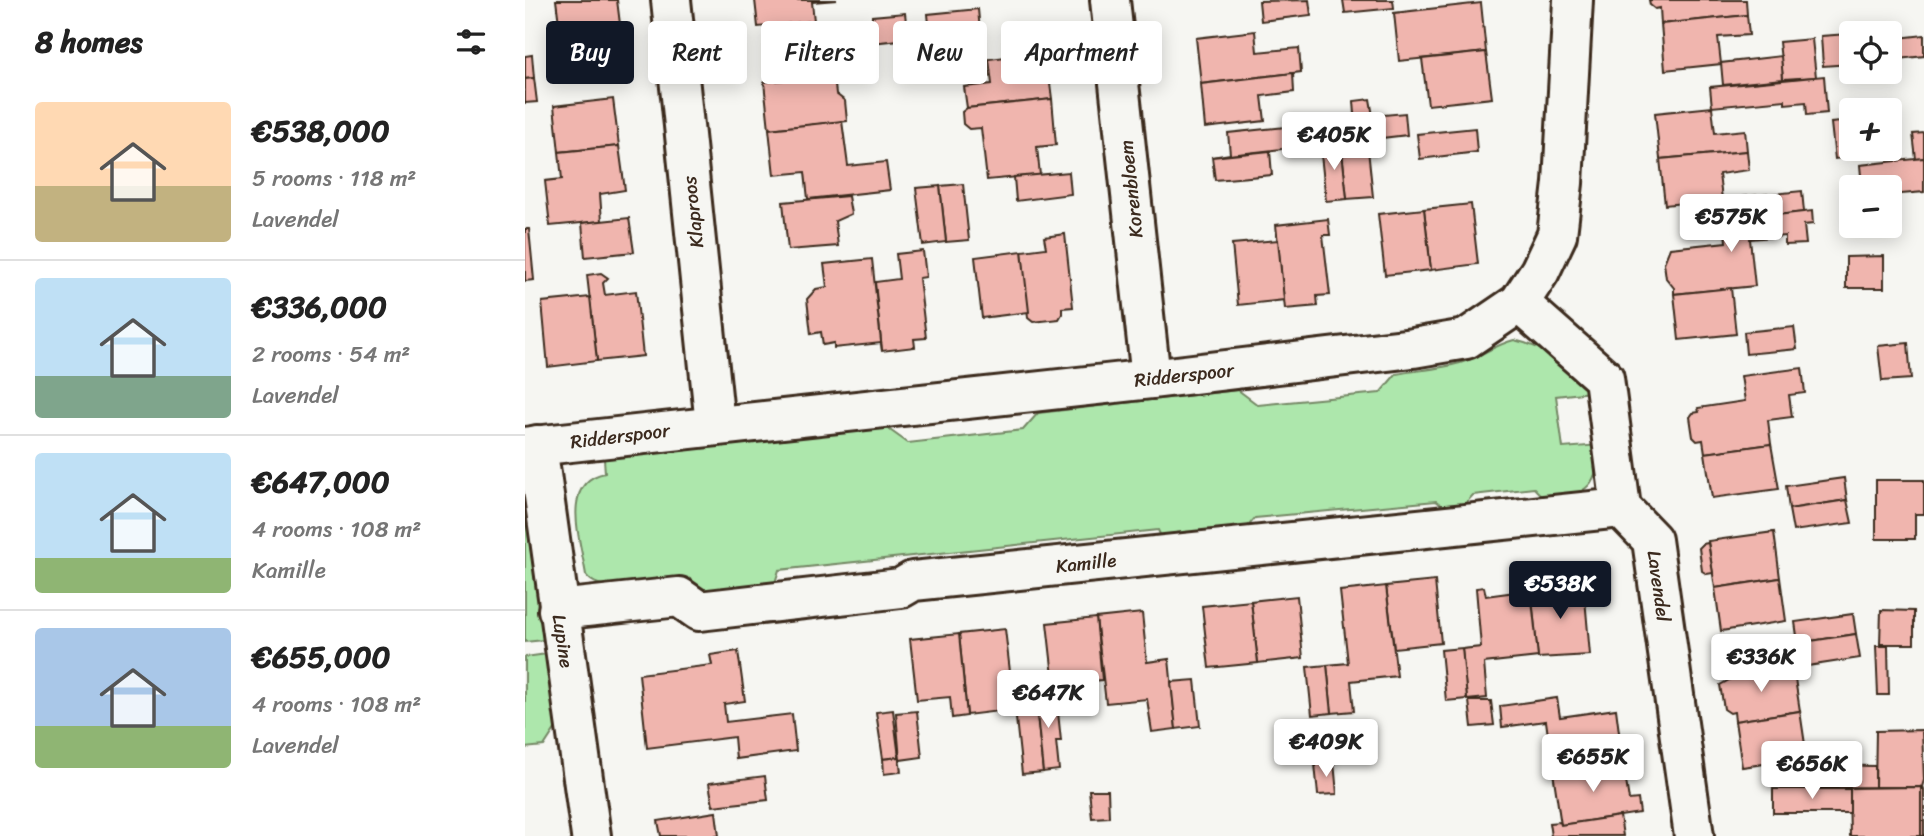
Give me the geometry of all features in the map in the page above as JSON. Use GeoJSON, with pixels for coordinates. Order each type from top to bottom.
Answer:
{"type":"FeatureCollection","features":[{"type":"Feature","properties":{"kind":"street","name":"Klaproos"},"geometry":{"type":"LineString","coordinates":[[671,0],[715,425]]}},
{"type":"Feature","properties":{"kind":"street","name":"Korenbloem"},"geometry":{"type":"LineString","coordinates":[[1110,0],[1151,379]]}},
{"type":"Feature","properties":{"kind":"street","name":"Ridderspoor"},"geometry":{"type":"LineString","coordinates":[[531,446],[1151,379],[1466,340],[1519,303],[1540,271],[1557,234],[1563,183],[1573,0]]}},
{"type":"Feature","properties":{"kind":"street"},"geometry":{"type":"LineString","coordinates":[[1519,303],[1604,378],[1621,508]]}},
{"type":"Feature","properties":{"kind":"street","name":"Lupine"},"geometry":{"type":"LineString","coordinates":[[531,446],[591,836]]}},
{"type":"Feature","properties":{"kind":"street","name":"Kamille"},"geometry":{"type":"LineString","coordinates":[[558,610],[679,597],[699,611],[901,588],[913,581],[927,579],[1621,508]]}},
{"type":"Feature","properties":{"kind":"street","name":"Lavendel"},"geometry":{"type":"LineString","coordinates":[[1621,508],[1653,540],[1694,836]]}},
{"type":"Feature","properties":{"kind":"green space"},"geometry":{"type":"Polygon","coordinates":[[[1514,340],[1548,354],[1565,366],[1591,392],[1556,396],[1563,448],[1600,445],[1593,479],[1582,491],[1549,504],[1534,488],[1473,495],[1455,515],[1436,501],[1255,518],[1239,537],[1165,545],[1158,530],[779,570],[774,586],[706,593],[687,578],[618,587],[594,582],[586,575],[576,515],[577,501],[582,488],[591,479],[605,473],[604,459],[887,428],[908,443],[1023,430],[1038,413],[1238,390],[1258,405],[1380,393],[1396,374],[1470,360],[1514,340]]]}},
{"type":"Feature","properties":{"kind":"green space"},"geometry":{"type":"Polygon","coordinates":[[[525,511],[544,640],[525,642],[525,511]]]}},
{"type":"Feature","properties":{"kind":"green space"},"geometry":{"type":"Polygon","coordinates":[[[547,654],[557,726],[544,746],[525,748],[525,657],[547,654]]]}},
{"type":"Feature","properties":{"kind":"building"},"geometry":{"type":"Polygon","coordinates":[[[556,0],[617,0],[620,21],[559,21],[556,0]]]}},
{"type":"Feature","properties":{"kind":"building"},"geometry":{"type":"Polygon","coordinates":[[[755,0],[837,0],[812,2],[814,21],[761,21],[761,27],[758,27],[755,0]]]}},
{"type":"Feature","properties":{"kind":"building"},"geometry":{"type":"Polygon","coordinates":[[[1309,0],[1311,15],[1261,21],[1259,1],[1309,0]]]}},
{"type":"Feature","properties":{"kind":"building"},"geometry":{"type":"Polygon","coordinates":[[[1343,0],[1393,0],[1394,8],[1345,13],[1343,0]]]}},
{"type":"Feature","properties":{"kind":"building"},"geometry":{"type":"Polygon","coordinates":[[[1649,0],[1746,0],[1747,15],[1661,24],[1660,8],[1655,9],[1649,0]]]}},
{"type":"Feature","properties":{"kind":"building"},"geometry":{"type":"Polygon","coordinates":[[[1481,3],[1486,52],[1399,61],[1394,13],[1481,3]]]}},
{"type":"Feature","properties":{"kind":"building"},"geometry":{"type":"Polygon","coordinates":[[[978,9],[979,21],[929,21],[928,14],[978,9]]]}},
{"type":"Feature","properties":{"kind":"building"},"geometry":{"type":"Polygon","coordinates":[[[905,13],[906,21],[893,21],[893,41],[879,42],[879,21],[872,21],[872,16],[905,13]]]}},
{"type":"Feature","properties":{"kind":"building"},"geometry":{"type":"Polygon","coordinates":[[[1747,15],[1749,35],[1718,37],[1721,64],[1665,70],[1661,24],[1747,15]]]}},
{"type":"Feature","properties":{"kind":"building"},"geometry":{"type":"Polygon","coordinates":[[[1255,31],[1257,52],[1299,48],[1301,72],[1201,84],[1196,38],[1255,31]]]}},
{"type":"Feature","properties":{"kind":"building"},"geometry":{"type":"Polygon","coordinates":[[[1839,35],[1839,65],[1823,66],[1821,36],[1839,35]]]}},
{"type":"Feature","properties":{"kind":"building"},"geometry":{"type":"Polygon","coordinates":[[[1924,35],[1924,56],[1902,59],[1902,38],[1924,35]]]}},
{"type":"Feature","properties":{"kind":"building"},"geometry":{"type":"Polygon","coordinates":[[[1812,39],[1816,77],[1783,79],[1779,42],[1812,39]]]}},
{"type":"Feature","properties":{"kind":"building"},"geometry":{"type":"Polygon","coordinates":[[[1486,52],[1492,98],[1428,105],[1422,59],[1486,52]]]}},
{"type":"Feature","properties":{"kind":"building"},"geometry":{"type":"Polygon","coordinates":[[[532,55],[534,78],[525,79],[525,56],[532,55]]]}},
{"type":"Feature","properties":{"kind":"building"},"geometry":{"type":"Polygon","coordinates":[[[1781,56],[1783,79],[1723,85],[1721,63],[1781,56]]]}},
{"type":"Feature","properties":{"kind":"building"},"geometry":{"type":"Polygon","coordinates":[[[1001,58],[1001,84],[1050,84],[1052,99],[967,108],[964,87],[992,84],[989,59],[1001,58]]]}},
{"type":"Feature","properties":{"kind":"building"},"geometry":{"type":"Polygon","coordinates":[[[1293,73],[1294,92],[1262,96],[1265,121],[1205,128],[1201,84],[1293,73]]]}},
{"type":"Feature","properties":{"kind":"building"},"geometry":{"type":"Polygon","coordinates":[[[1824,76],[1827,113],[1807,115],[1806,102],[1785,104],[1785,100],[1712,107],[1710,87],[1824,76]]]}},
{"type":"Feature","properties":{"kind":"building"},"geometry":{"type":"Polygon","coordinates":[[[534,78],[537,102],[525,103],[525,79],[534,78]]]}},
{"type":"Feature","properties":{"kind":"building"},"geometry":{"type":"Polygon","coordinates":[[[764,84],[835,84],[836,94],[845,101],[847,121],[769,129],[764,84]]]}},
{"type":"Feature","properties":{"kind":"building"},"geometry":{"type":"Polygon","coordinates":[[[613,99],[619,146],[559,152],[554,106],[613,99]]]}},
{"type":"Feature","properties":{"kind":"building"},"geometry":{"type":"Polygon","coordinates":[[[1052,99],[1056,145],[1037,147],[1040,175],[987,180],[981,128],[969,129],[963,124],[962,112],[967,108],[1052,99]]]}},
{"type":"Feature","properties":{"kind":"building"},"geometry":{"type":"Polygon","coordinates":[[[1370,99],[1373,116],[1405,113],[1407,135],[1357,141],[1354,101],[1370,99]]]}},
{"type":"Feature","properties":{"kind":"building"},"geometry":{"type":"Polygon","coordinates":[[[1712,107],[1715,133],[1745,130],[1747,151],[1660,159],[1655,113],[1712,107]]]}},
{"type":"Feature","properties":{"kind":"building"},"geometry":{"type":"Polygon","coordinates":[[[842,121],[848,166],[886,162],[890,190],[808,199],[805,172],[774,175],[769,129],[842,121]]]}},
{"type":"Feature","properties":{"kind":"building"},"geometry":{"type":"Polygon","coordinates":[[[1839,122],[1839,158],[1835,159],[1831,123],[1839,122]]]}},
{"type":"Feature","properties":{"kind":"building"},"geometry":{"type":"Polygon","coordinates":[[[1323,123],[1326,144],[1212,157],[1230,154],[1228,133],[1323,123]]]}},
{"type":"Feature","properties":{"kind":"building"},"geometry":{"type":"Polygon","coordinates":[[[1475,128],[1477,152],[1420,159],[1417,134],[1475,128]]]}},
{"type":"Feature","properties":{"kind":"building"},"geometry":{"type":"Polygon","coordinates":[[[1924,133],[1924,158],[1916,159],[1913,134],[1924,133]]]}},
{"type":"Feature","properties":{"kind":"building"},"geometry":{"type":"Polygon","coordinates":[[[1367,140],[1373,197],[1347,199],[1341,142],[1367,140]]]}},
{"type":"Feature","properties":{"kind":"building"},"geometry":{"type":"Polygon","coordinates":[[[1341,142],[1347,199],[1326,201],[1320,145],[1341,142]]]}},
{"type":"Feature","properties":{"kind":"building"},"geometry":{"type":"Polygon","coordinates":[[[619,146],[625,190],[600,194],[602,221],[550,226],[545,181],[562,179],[559,152],[619,146]]]}},
{"type":"Feature","properties":{"kind":"building"},"geometry":{"type":"Polygon","coordinates":[[[1270,151],[1272,175],[1215,180],[1212,157],[1270,151]]]}},
{"type":"Feature","properties":{"kind":"building"},"geometry":{"type":"Polygon","coordinates":[[[1747,151],[1749,170],[1719,174],[1722,199],[1665,205],[1660,159],[1747,151]]]}},
{"type":"Feature","properties":{"kind":"building"},"geometry":{"type":"Polygon","coordinates":[[[1924,158],[1924,192],[1902,194],[1902,175],[1861,175],[1860,165],[1924,158]]]}},
{"type":"Feature","properties":{"kind":"building"},"geometry":{"type":"Polygon","coordinates":[[[1069,172],[1071,194],[1016,201],[1014,177],[1069,172]]]}},
{"type":"Feature","properties":{"kind":"building"},"geometry":{"type":"Polygon","coordinates":[[[963,184],[969,240],[946,242],[940,186],[963,184]]]}},
{"type":"Feature","properties":{"kind":"building"},"geometry":{"type":"Polygon","coordinates":[[[940,186],[946,242],[923,245],[916,188],[940,186]]]}},
{"type":"Feature","properties":{"kind":"building"},"geometry":{"type":"Polygon","coordinates":[[[1802,191],[1804,212],[1724,221],[1722,199],[1802,191]]]}},
{"type":"Feature","properties":{"kind":"building"},"geometry":{"type":"Polygon","coordinates":[[[848,196],[851,214],[835,221],[838,246],[788,250],[783,202],[848,196]]]}},
{"type":"Feature","properties":{"kind":"building"},"geometry":{"type":"Polygon","coordinates":[[[1471,204],[1478,264],[1431,270],[1424,209],[1471,204]]]}},
{"type":"Feature","properties":{"kind":"building"},"geometry":{"type":"Polygon","coordinates":[[[1424,209],[1431,270],[1385,275],[1378,214],[1424,209]]]}},
{"type":"Feature","properties":{"kind":"building"},"geometry":{"type":"Polygon","coordinates":[[[1812,211],[1813,224],[1804,225],[1806,244],[1785,245],[1785,236],[1750,239],[1755,286],[1674,294],[1674,288],[1666,278],[1664,263],[1670,248],[1726,242],[1724,221],[1812,211]]]}},
{"type":"Feature","properties":{"kind":"building"},"geometry":{"type":"Polygon","coordinates":[[[629,218],[634,252],[585,257],[582,223],[629,218]]]}},
{"type":"Feature","properties":{"kind":"building"},"geometry":{"type":"Polygon","coordinates":[[[1328,219],[1330,235],[1323,235],[1330,295],[1317,296],[1318,306],[1285,309],[1276,225],[1328,219]]]}},
{"type":"Feature","properties":{"kind":"building"},"geometry":{"type":"Polygon","coordinates":[[[525,229],[529,229],[534,280],[525,281],[525,229]]]}},
{"type":"Feature","properties":{"kind":"building"},"geometry":{"type":"Polygon","coordinates":[[[1065,234],[1073,307],[1062,308],[1059,319],[1033,322],[1028,318],[1022,251],[1046,248],[1044,237],[1065,234]]]}},
{"type":"Feature","properties":{"kind":"building"},"geometry":{"type":"Polygon","coordinates":[[[1278,240],[1284,300],[1238,305],[1232,244],[1278,240]]]}},
{"type":"Feature","properties":{"kind":"building"},"geometry":{"type":"Polygon","coordinates":[[[923,251],[926,277],[919,278],[926,338],[914,339],[915,347],[882,351],[875,282],[899,279],[896,254],[923,251]]]}},
{"type":"Feature","properties":{"kind":"building"},"geometry":{"type":"Polygon","coordinates":[[[1022,251],[1029,312],[982,318],[975,257],[1022,251]]]}},
{"type":"Feature","properties":{"kind":"building"},"geometry":{"type":"Polygon","coordinates":[[[1884,256],[1884,288],[1846,288],[1846,257],[1884,256]]]}},
{"type":"Feature","properties":{"kind":"building"},"geometry":{"type":"Polygon","coordinates":[[[872,259],[882,351],[881,343],[834,348],[834,343],[823,345],[821,332],[811,334],[807,299],[816,289],[827,287],[824,264],[872,259]]]}},
{"type":"Feature","properties":{"kind":"building"},"geometry":{"type":"Polygon","coordinates":[[[601,273],[608,278],[603,283],[605,295],[636,291],[643,356],[597,361],[587,275],[601,273]]]}},
{"type":"Feature","properties":{"kind":"building"},"geometry":{"type":"Polygon","coordinates":[[[1731,288],[1736,334],[1679,340],[1674,294],[1731,288]]]}},
{"type":"Feature","properties":{"kind":"building"},"geometry":{"type":"Polygon","coordinates":[[[590,297],[597,361],[548,367],[542,302],[590,297]]]}},
{"type":"Feature","properties":{"kind":"building"},"geometry":{"type":"Polygon","coordinates":[[[1794,327],[1797,349],[1746,354],[1744,332],[1794,327]]]}},
{"type":"Feature","properties":{"kind":"building"},"geometry":{"type":"Polygon","coordinates":[[[1908,343],[1911,379],[1882,381],[1878,346],[1908,343]]]}},
{"type":"Feature","properties":{"kind":"building"},"geometry":{"type":"Polygon","coordinates":[[[1802,368],[1805,393],[1789,395],[1792,417],[1768,420],[1771,444],[1705,453],[1703,440],[1697,441],[1693,437],[1690,417],[1699,412],[1698,408],[1745,401],[1741,376],[1802,368]]]}},
{"type":"Feature","properties":{"kind":"building"},"geometry":{"type":"Polygon","coordinates":[[[1771,444],[1779,489],[1712,498],[1705,453],[1771,444]]]}},
{"type":"Feature","properties":{"kind":"building"},"geometry":{"type":"Polygon","coordinates":[[[1844,478],[1847,500],[1789,509],[1786,486],[1844,478]]]}},
{"type":"Feature","properties":{"kind":"building"},"geometry":{"type":"Polygon","coordinates":[[[1876,480],[1924,480],[1924,514],[1915,514],[1915,539],[1876,539],[1876,480]]]}},
{"type":"Feature","properties":{"kind":"building"},"geometry":{"type":"Polygon","coordinates":[[[1847,500],[1852,523],[1793,531],[1789,509],[1847,500]]]}},
{"type":"Feature","properties":{"kind":"building"},"geometry":{"type":"Polygon","coordinates":[[[1774,532],[1780,578],[1715,588],[1708,541],[1774,532]]]}},
{"type":"Feature","properties":{"kind":"building"},"geometry":{"type":"Polygon","coordinates":[[[1708,543],[1713,573],[1707,574],[1702,571],[1699,548],[1708,543]]]}},
{"type":"Feature","properties":{"kind":"building"},"geometry":{"type":"Polygon","coordinates":[[[1780,578],[1786,621],[1721,631],[1715,588],[1780,578]]]}},
{"type":"Feature","properties":{"kind":"building"},"geometry":{"type":"Polygon","coordinates":[[[1530,579],[1542,580],[1543,590],[1584,587],[1590,655],[1538,658],[1530,579]]]}},
{"type":"Feature","properties":{"kind":"building"},"geometry":{"type":"Polygon","coordinates":[[[1435,581],[1441,643],[1394,648],[1386,586],[1435,581]]]}},
{"type":"Feature","properties":{"kind":"building"},"geometry":{"type":"Polygon","coordinates":[[[1386,586],[1397,676],[1351,681],[1354,711],[1332,713],[1327,665],[1348,663],[1340,591],[1386,586]]]}},
{"type":"Feature","properties":{"kind":"building"},"geometry":{"type":"Polygon","coordinates":[[[1484,587],[1486,596],[1531,590],[1538,657],[1484,663],[1487,698],[1467,700],[1462,649],[1481,647],[1476,588],[1484,587]]]}},
{"type":"Feature","properties":{"kind":"building"},"geometry":{"type":"Polygon","coordinates":[[[1297,596],[1303,658],[1258,663],[1251,601],[1297,596]]]}},
{"type":"Feature","properties":{"kind":"building"},"geometry":{"type":"Polygon","coordinates":[[[1251,601],[1258,663],[1209,668],[1202,606],[1251,601]]]}},
{"type":"Feature","properties":{"kind":"building"},"geometry":{"type":"Polygon","coordinates":[[[1881,610],[1914,611],[1914,644],[1880,644],[1881,610]]]}},
{"type":"Feature","properties":{"kind":"building"},"geometry":{"type":"Polygon","coordinates":[[[1142,613],[1147,662],[1169,659],[1176,729],[1152,732],[1147,699],[1106,703],[1096,618],[1142,613]]]}},
{"type":"Feature","properties":{"kind":"building"},"geometry":{"type":"Polygon","coordinates":[[[1853,614],[1856,634],[1798,643],[1795,622],[1853,614]]]}},
{"type":"Feature","properties":{"kind":"building"},"geometry":{"type":"Polygon","coordinates":[[[1096,618],[1102,680],[1054,685],[1047,623],[1096,618]]]}},
{"type":"Feature","properties":{"kind":"building"},"geometry":{"type":"Polygon","coordinates":[[[1005,629],[1013,697],[1035,695],[1043,772],[1022,774],[1015,709],[967,715],[959,634],[1005,629]]]}},
{"type":"Feature","properties":{"kind":"building"},"geometry":{"type":"Polygon","coordinates":[[[959,634],[967,716],[952,718],[950,697],[917,700],[910,639],[959,634]]]}},
{"type":"Feature","properties":{"kind":"building"},"geometry":{"type":"Polygon","coordinates":[[[1856,634],[1860,658],[1801,667],[1798,643],[1856,634]]]}},
{"type":"Feature","properties":{"kind":"building"},"geometry":{"type":"Polygon","coordinates":[[[1876,646],[1888,646],[1889,695],[1878,695],[1876,646]]]}},
{"type":"Feature","properties":{"kind":"building"},"geometry":{"type":"Polygon","coordinates":[[[1462,648],[1467,699],[1446,701],[1441,650],[1462,648]]]}},
{"type":"Feature","properties":{"kind":"building"},"geometry":{"type":"Polygon","coordinates":[[[738,651],[745,701],[724,704],[726,722],[792,714],[796,751],[736,759],[734,737],[647,748],[639,674],[712,665],[710,655],[738,651]]]}},
{"type":"Feature","properties":{"kind":"building"},"geometry":{"type":"Polygon","coordinates":[[[1327,665],[1332,713],[1312,715],[1307,667],[1327,665]]]}},
{"type":"Feature","properties":{"kind":"building"},"geometry":{"type":"Polygon","coordinates":[[[1793,666],[1800,711],[1735,721],[1734,712],[1730,713],[1724,709],[1720,685],[1729,680],[1729,676],[1793,666]]]}},
{"type":"Feature","properties":{"kind":"building"},"geometry":{"type":"Polygon","coordinates":[[[1195,680],[1200,726],[1176,729],[1171,682],[1195,680]]]}},
{"type":"Feature","properties":{"kind":"building"},"geometry":{"type":"Polygon","coordinates":[[[1056,693],[1061,741],[1056,741],[1059,770],[1043,772],[1035,695],[1056,693]]]}},
{"type":"Feature","properties":{"kind":"building"},"geometry":{"type":"Polygon","coordinates":[[[1557,698],[1560,717],[1616,709],[1621,748],[1630,747],[1633,761],[1553,772],[1546,721],[1502,727],[1500,706],[1557,698]]]}},
{"type":"Feature","properties":{"kind":"building"},"geometry":{"type":"Polygon","coordinates":[[[1469,701],[1491,701],[1494,725],[1472,727],[1469,701]]]}},
{"type":"Feature","properties":{"kind":"building"},"geometry":{"type":"Polygon","coordinates":[[[893,710],[899,757],[883,759],[876,712],[893,710]]]}},
{"type":"Feature","properties":{"kind":"building"},"geometry":{"type":"Polygon","coordinates":[[[917,711],[922,757],[900,760],[896,713],[917,711]]]}},
{"type":"Feature","properties":{"kind":"building"},"geometry":{"type":"Polygon","coordinates":[[[1800,711],[1807,758],[1742,767],[1735,721],[1800,711]]]}},
{"type":"Feature","properties":{"kind":"building"},"geometry":{"type":"Polygon","coordinates":[[[1922,730],[1922,787],[1875,787],[1876,731],[1922,730]]]}},
{"type":"Feature","properties":{"kind":"building"},"geometry":{"type":"Polygon","coordinates":[[[899,757],[901,772],[884,774],[883,759],[899,757]]]}},
{"type":"Feature","properties":{"kind":"building"},"geometry":{"type":"Polygon","coordinates":[[[1807,758],[1815,765],[1875,766],[1875,787],[1807,788],[1807,758]]]}},
{"type":"Feature","properties":{"kind":"building"},"geometry":{"type":"Polygon","coordinates":[[[1334,762],[1337,794],[1318,795],[1315,764],[1334,762]]]}},
{"type":"Feature","properties":{"kind":"building"},"geometry":{"type":"Polygon","coordinates":[[[1623,762],[1629,800],[1638,799],[1640,813],[1561,825],[1553,772],[1623,762]]]}},
{"type":"Feature","properties":{"kind":"building"},"geometry":{"type":"Polygon","coordinates":[[[765,776],[768,800],[713,806],[709,783],[765,776]]]}},
{"type":"Feature","properties":{"kind":"building"},"geometry":{"type":"Polygon","coordinates":[[[1921,787],[1924,789],[1924,836],[1921,836],[1921,787]]]}},
{"type":"Feature","properties":{"kind":"building"},"geometry":{"type":"Polygon","coordinates":[[[1921,787],[1921,836],[1850,836],[1849,788],[1921,787]]]}},
{"type":"Feature","properties":{"kind":"building"},"geometry":{"type":"Polygon","coordinates":[[[1773,789],[1850,789],[1850,813],[1773,813],[1773,789]]]}},
{"type":"Feature","properties":{"kind":"building"},"geometry":{"type":"Polygon","coordinates":[[[1089,790],[1108,790],[1109,817],[1092,818],[1089,790]]]}},
{"type":"Feature","properties":{"kind":"building"},"geometry":{"type":"Polygon","coordinates":[[[716,812],[719,836],[661,836],[658,821],[716,812]]]}},
{"type":"Feature","properties":{"kind":"building"},"geometry":{"type":"Polygon","coordinates":[[[1620,816],[1623,836],[1551,836],[1549,823],[1560,822],[1561,825],[1620,816]]]}}]}
